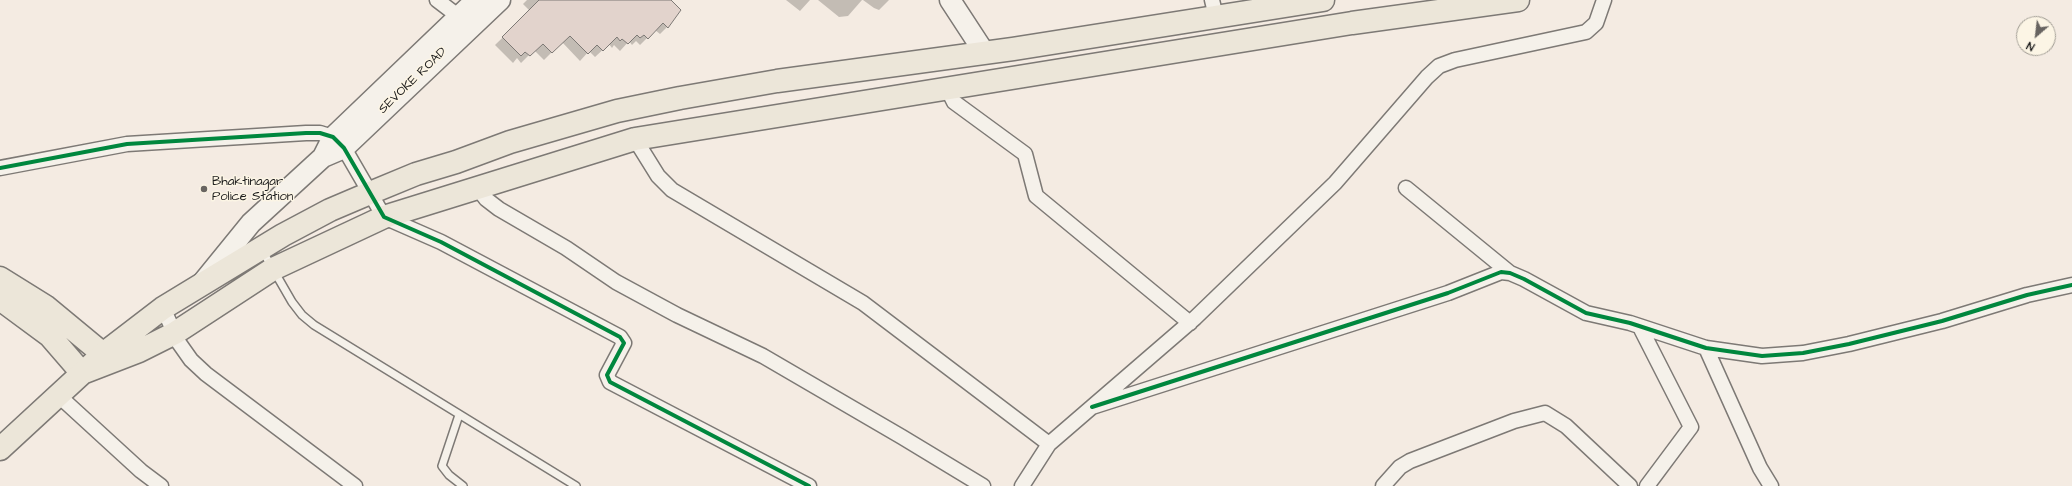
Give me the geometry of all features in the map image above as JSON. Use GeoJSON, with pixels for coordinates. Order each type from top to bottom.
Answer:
{"type":"FeatureCollection","features":[{"type":"Feature","properties":{"kind":"main road","name":"SEVOKE ROAD"},"geometry":{"type":"LineString","coordinates":[[200,285],[251,223],[323,157],[458,16],[476,0]]}},
{"type":"Feature","properties":{"kind":"main road","name":"SEVOKE ROAD"},"geometry":{"type":"LineString","coordinates":[[338,142],[500,0]]}},
{"type":"Feature","properties":{"kind":"main road"},"geometry":{"type":"LineString","coordinates":[[950,0],[984,52]]}},
{"type":"Feature","properties":{"kind":"main road"},"geometry":{"type":"LineString","coordinates":[[3,443],[103,354],[163,308],[200,285],[330,210],[416,174],[456,162],[510,142],[617,111],[777,81],[984,52],[1214,8],[1323,0]]}},
{"type":"Feature","properties":{"kind":"main road"},"geometry":{"type":"LineString","coordinates":[[82,373],[139,351],[175,333],[273,269],[384,217],[634,139],[1352,23],[1518,0]]}},
{"type":"Feature","properties":{"kind":"main road"},"geometry":{"type":"LineString","coordinates":[[0,278],[45,306],[103,354]]}},
{"type":"Feature","properties":{"kind":"main road"},"geometry":{"type":"LineString","coordinates":[[0,299],[50,336],[82,373]]}},
{"type":"Feature","properties":{"kind":"street"},"geometry":{"type":"LineString","coordinates":[[437,0],[458,16]]}},
{"type":"Feature","properties":{"kind":"street"},"geometry":{"type":"LineString","coordinates":[[1022,486],[1049,444],[1190,323],[1335,183],[1427,77],[1439,66],[1455,60],[1586,32],[1596,23],[1604,0]]}},
{"type":"Feature","properties":{"kind":"street"},"geometry":{"type":"LineString","coordinates":[[947,88],[954,102],[1025,154],[1036,196],[1190,323]]}},
{"type":"Feature","properties":{"kind":"street"},"geometry":{"type":"LineString","coordinates":[[0,168],[127,144],[320,133],[338,142],[384,217],[441,242],[620,337],[624,343],[607,375],[610,382],[809,486]]}},
{"type":"Feature","properties":{"kind":"street"},"geometry":{"type":"LineString","coordinates":[[634,139],[658,176],[672,190],[863,303],[1049,444]]}},
{"type":"Feature","properties":{"kind":"street"},"geometry":{"type":"LineString","coordinates":[[477,187],[486,199],[499,209],[566,248],[616,282],[677,315],[763,356],[902,436],[983,486]]}},
{"type":"Feature","properties":{"kind":"street"},"geometry":{"type":"LineString","coordinates":[[1406,188],[1510,273],[1524,279],[1586,313],[1640,327],[1706,348],[1762,356],[1803,353],[1849,344],[1934,323],[2027,295],[2072,285]]}},
{"type":"Feature","properties":{"kind":"street"},"geometry":{"type":"LineString","coordinates":[[1092,407],[1448,293],[1501,272],[1510,273]]}},
{"type":"Feature","properties":{"kind":"street"},"geometry":{"type":"LineString","coordinates":[[163,308],[175,333],[191,360],[206,374],[355,486]]}},
{"type":"Feature","properties":{"kind":"street"},"geometry":{"type":"LineString","coordinates":[[1640,327],[1692,427],[1647,486]]}},
{"type":"Feature","properties":{"kind":"street"},"geometry":{"type":"LineString","coordinates":[[1706,348],[1760,468],[1771,486]]}},
{"type":"Feature","properties":{"kind":"street"},"geometry":{"type":"LineString","coordinates":[[58,395],[141,471],[161,486]]}},
{"type":"Feature","properties":{"kind":"street"},"geometry":{"type":"LineString","coordinates":[[1383,486],[1400,467],[1410,461],[1514,421],[1545,413],[1566,426],[1630,486]]}},
{"type":"Feature","properties":{"kind":"lane"},"geometry":{"type":"LineString","coordinates":[[261,249],[292,302],[302,315],[314,325],[576,486]]}},
{"type":"Feature","properties":{"kind":"lane"},"geometry":{"type":"LineString","coordinates":[[459,415],[442,466],[449,475],[463,486]]}},
{"type":"Feature","properties":{"kind":"building"},"geometry":{"type":"Polygon","coordinates":[[[539,0],[671,0],[681,10],[668,28],[663,23],[648,39],[644,35],[640,38],[637,35],[628,44],[622,39],[620,41],[617,37],[603,51],[597,45],[588,54],[570,36],[552,53],[543,44],[530,56],[525,52],[521,56],[502,37],[539,0]]]}},
{"type":"Feature","properties":{"kind":"cycle path"},"geometry":{"type":"LineString","coordinates":[[0,168],[127,144],[306,133],[320,133],[333,137],[344,148],[384,217],[441,242],[620,337],[624,343],[607,375],[610,382],[809,486]]}},
{"type":"Feature","properties":{"kind":"cycle path"},"geometry":{"type":"LineString","coordinates":[[1092,407],[1448,293],[1501,272],[1510,273],[1524,279],[1586,313],[1630,323],[1706,348],[1762,356],[1803,353],[1849,344],[1942,321],[2027,295],[2072,285]]}},
{"type":"Feature","properties":{"kind":"place","name":"Bhaktinagar Police Station"},"geometry":{"type":"Point","coordinates":[204,189]}}]}
